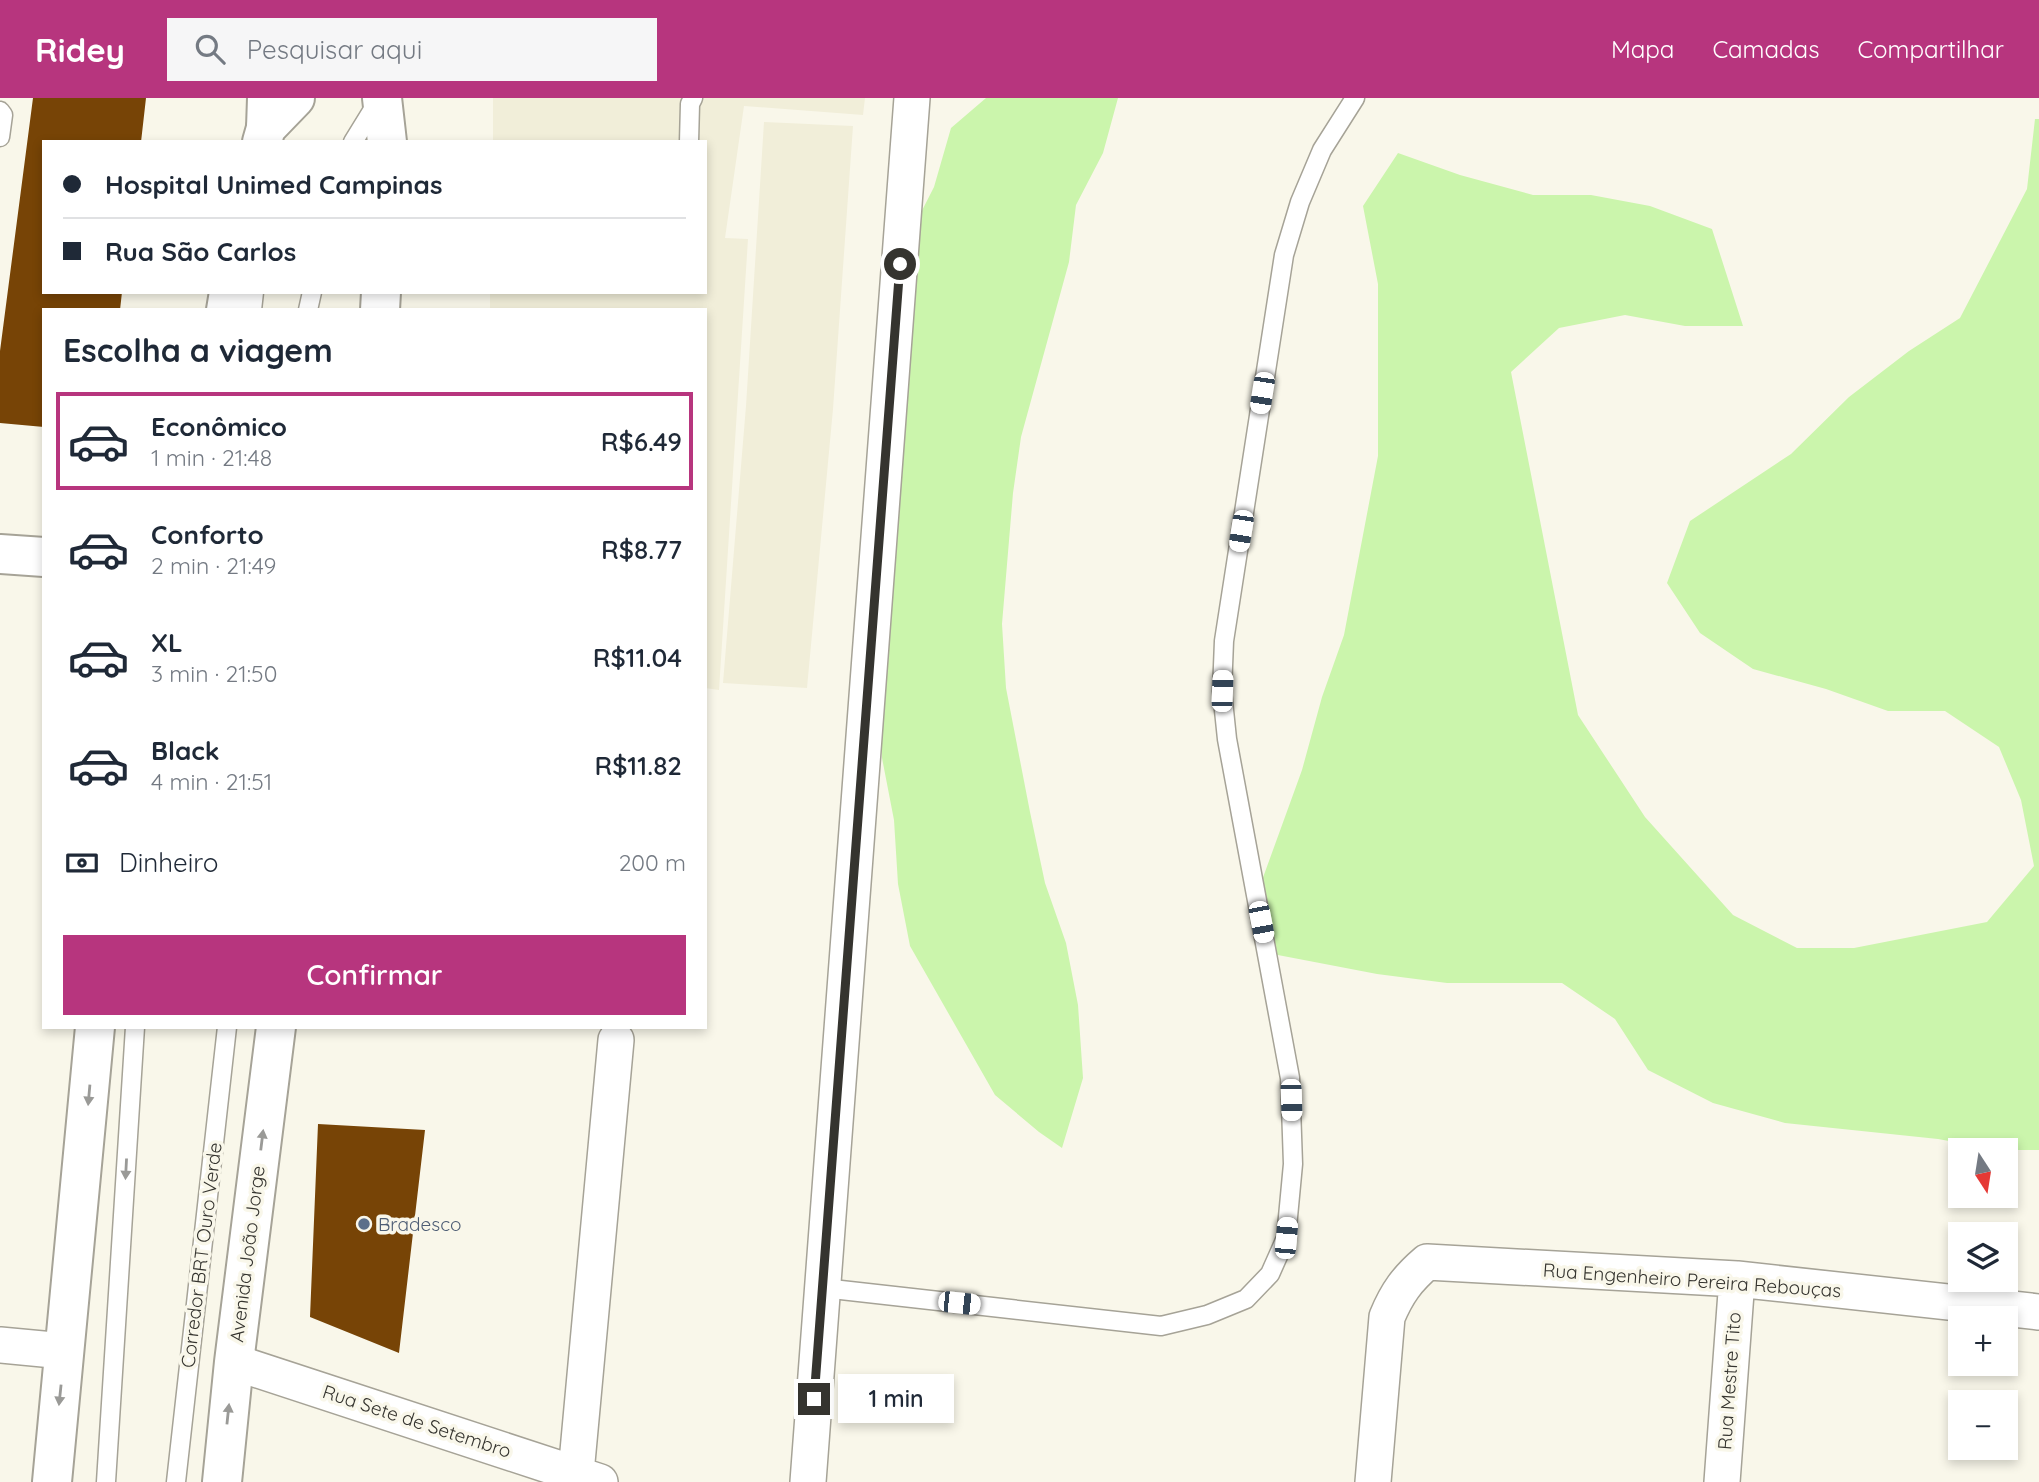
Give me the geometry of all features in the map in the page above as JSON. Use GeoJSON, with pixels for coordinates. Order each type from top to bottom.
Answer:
{"type":"FeatureCollection","features":[{"type":"Feature","properties":{"kind":"main road"},"geometry":{"type":"LineString","coordinates":[[265,127],[295,98]]}},
{"type":"Feature","properties":{"kind":"main road"},"geometry":{"type":"LineString","coordinates":[[381,98],[387,140]]}},
{"type":"Feature","properties":{"kind":"main road"},"geometry":{"type":"LineString","coordinates":[[0,554],[42,557]]}},
{"type":"Feature","properties":{"kind":"main road"},"geometry":{"type":"LineString","coordinates":[[52,1482],[95,1029]]}},
{"type":"Feature","properties":{"kind":"main road","name":"Avenida João Jorge"},"geometry":{"type":"LineString","coordinates":[[222,1482],[234,1362],[276,1029]]}},
{"type":"Feature","properties":{"kind":"street"},"geometry":{"type":"LineString","coordinates":[[808,1482],[912,98]]}},
{"type":"Feature","properties":{"kind":"street"},"geometry":{"type":"LineString","coordinates":[[588,1478],[616,1041]]}},
{"type":"Feature","properties":{"kind":"street","name":"Rua Engenheiro Pereira Rebouças"},"geometry":{"type":"LineString","coordinates":[[1373,1482],[1387,1318],[1396,1295],[1407,1279],[1427,1262],[1737,1279],[2039,1312]]}},
{"type":"Feature","properties":{"kind":"street","name":"Rua Mestre Tito"},"geometry":{"type":"LineString","coordinates":[[1722,1482],[1737,1279]]}},
{"type":"Feature","properties":{"kind":"street"},"geometry":{"type":"LineString","coordinates":[[0,1345],[64,1351]]}},
{"type":"Feature","properties":{"kind":"street","name":"Rua Sete de Setembro"},"geometry":{"type":"LineString","coordinates":[[234,1362],[588,1478]]}},
{"type":"Feature","properties":{"kind":"lane"},"geometry":{"type":"LineString","coordinates":[[265,127],[312,98]]}},
{"type":"Feature","properties":{"kind":"lane"},"geometry":{"type":"LineString","coordinates":[[354,140],[381,98]]}},
{"type":"Feature","properties":{"kind":"lane"},"geometry":{"type":"LineString","coordinates":[[689,140],[690,104],[693,98]]}},
{"type":"Feature","properties":{"kind":"lane"},"geometry":{"type":"LineString","coordinates":[[823,1288],[1161,1326],[1207,1315],[1246,1299],[1270,1273],[1286,1238],[1293,1164],[1290,1078],[1227,739],[1222,691],[1224,641],[1284,255],[1300,201],[1322,150],[1355,98]]}},
{"type":"Feature","properties":{"kind":"lane"},"geometry":{"type":"LineString","coordinates":[[0,111],[3,115],[0,137]]}},
{"type":"Feature","properties":{"kind":"lane"},"geometry":{"type":"LineString","coordinates":[[106,1482],[135,1029]]}},
{"type":"Feature","properties":{"kind":"lane","name":"Corredor BRT Ouro Verde"},"geometry":{"type":"LineString","coordinates":[[176,1482],[227,1029]]}},
{"type":"Feature","properties":{"kind":"shaded area"},"geometry":{"type":"Polygon","coordinates":[[[493,98],[865,98],[863,115],[744,106],[725,238],[748,239],[719,690],[707,688],[707,308],[490,308],[490,294],[707,294],[707,140],[493,140],[493,98]]]}},
{"type":"Feature","properties":{"kind":"shaded area"},"geometry":{"type":"Polygon","coordinates":[[[764,122],[853,126],[833,409],[807,688],[723,683],[746,406],[764,122]]]}},
{"type":"Feature","properties":{"kind":"green space"},"geometry":{"type":"Polygon","coordinates":[[[986,98],[1118,98],[1103,153],[1076,205],[1069,262],[1021,437],[1013,493],[1002,624],[1006,688],[1030,812],[1045,883],[1066,943],[1078,1005],[1083,1078],[1062,1148],[995,1095],[910,946],[898,884],[894,820],[882,758],[874,622],[908,238],[934,187],[951,128],[986,98]]]}},
{"type":"Feature","properties":{"kind":"green space"},"geometry":{"type":"Polygon","coordinates":[[[2035,119],[2039,119],[2039,1150],[2018,1150],[2018,1138],[1948,1138],[1948,1141],[1785,1123],[1713,1103],[1648,1070],[1615,1019],[1562,983],[1447,983],[1377,974],[1257,951],[1257,894],[1302,770],[1322,697],[1344,635],[1378,456],[1378,284],[1363,206],[1398,153],[1460,175],[1533,195],[1591,195],[1650,206],[1712,229],[1743,326],[1685,326],[1625,315],[1559,328],[1511,372],[1578,715],[1645,817],[1733,915],[1797,948],[1854,948],[1987,922],[2034,866],[2021,800],[1999,747],[1945,711],[1888,711],[1826,689],[1753,669],[1700,633],[1667,583],[1690,521],[1791,454],[1849,397],[1909,351],[1960,318],[2027,189],[2035,119]]]}},
{"type":"Feature","properties":{"kind":"building"},"geometry":{"type":"Polygon","coordinates":[[[33,98],[146,98],[141,140],[42,140],[42,294],[122,294],[120,308],[42,308],[42,427],[0,423],[0,351],[33,98]]]}},
{"type":"Feature","properties":{"kind":"building","name":"Bradesco"},"geometry":{"type":"Polygon","coordinates":[[[318,1124],[425,1130],[399,1353],[310,1317],[318,1124]]]}},
{"type":"Feature","properties":{"kind":"place","name":"Bradesco"},"geometry":{"type":"Point","coordinates":[364,1224]}},
{"type":"Feature","properties":{"kind":"route"},"geometry":{"type":"LineString","coordinates":[[814,1399],[900,264]]}}]}
